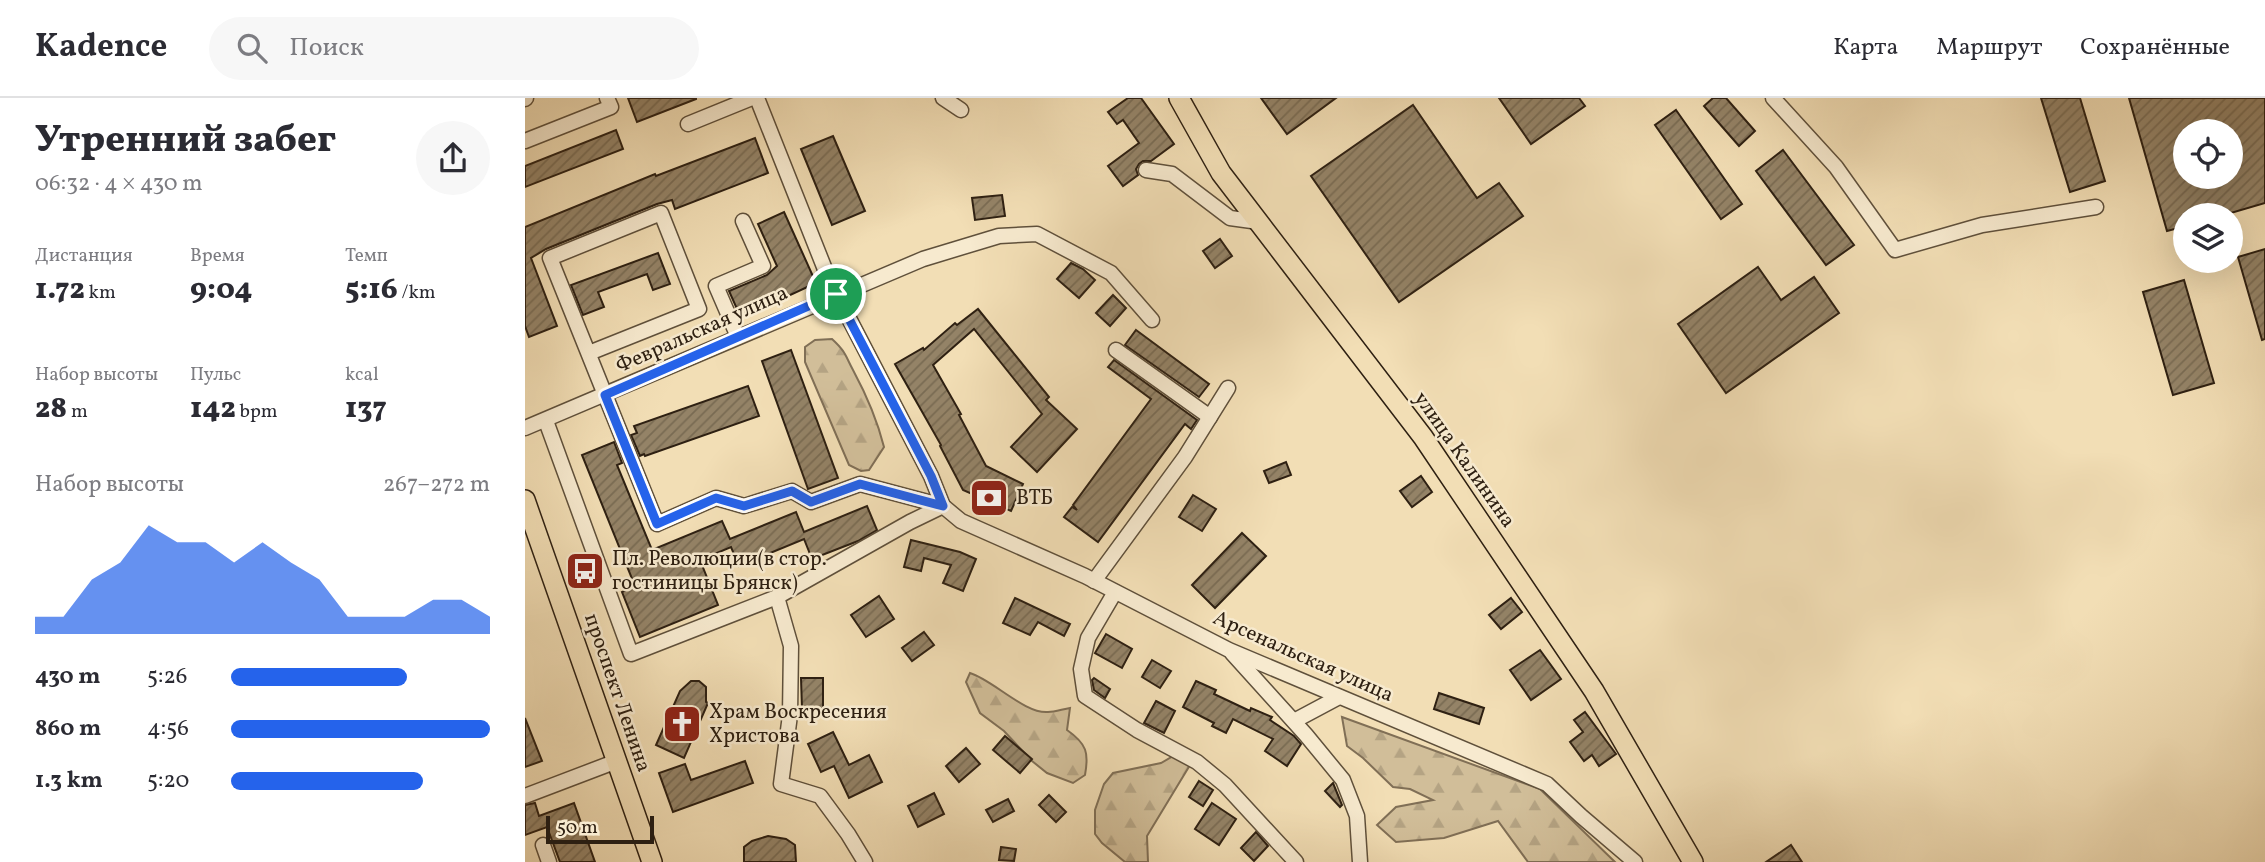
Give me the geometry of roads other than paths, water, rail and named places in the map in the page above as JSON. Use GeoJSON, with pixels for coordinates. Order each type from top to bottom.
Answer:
{"type":"FeatureCollection","features":[{"type":"Feature","properties":{"kind":"main road","name":"улица Калинина"},"geometry":{"type":"LineString","coordinates":[[1179,98],[1221,173],[1423,437],[1594,691],[1693,862]]}},
{"type":"Feature","properties":{"kind":"main road","name":"проспект Ленина"},"geometry":{"type":"LineString","coordinates":[[527,511],[652,862]]}},
{"type":"Feature","properties":{"kind":"street"},"geometry":{"type":"LineString","coordinates":[[525,141],[611,107],[607,98]]}},
{"type":"Feature","properties":{"kind":"street"},"geometry":{"type":"LineString","coordinates":[[688,124],[755,98],[836,294],[931,476],[943,506]]}},
{"type":"Feature","properties":{"kind":"street"},"geometry":{"type":"LineString","coordinates":[[943,98],[961,110]]}},
{"type":"Feature","properties":{"kind":"street"},"geometry":{"type":"LineString","coordinates":[[1773,98],[1836,167],[1895,250],[1982,225],[2096,207]]}},
{"type":"Feature","properties":{"kind":"street"},"geometry":{"type":"LineString","coordinates":[[1146,170],[1173,174],[1230,218],[1259,222]]}},
{"type":"Feature","properties":{"kind":"street"},"geometry":{"type":"LineString","coordinates":[[589,353],[699,309],[661,213],[550,258],[657,524],[716,498],[744,506],[792,491],[811,502],[860,484],[943,506]]}},
{"type":"Feature","properties":{"kind":"street"},"geometry":{"type":"LineString","coordinates":[[738,337],[716,286],[763,266],[743,221]]}},
{"type":"Feature","properties":{"kind":"street","name":"Февральская улица"},"geometry":{"type":"LineString","coordinates":[[525,428],[836,294],[935,255],[999,236],[1037,234],[1111,273],[1152,320]]}},
{"type":"Feature","properties":{"kind":"street"},"geometry":{"type":"LineString","coordinates":[[1116,350],[1210,416]]}},
{"type":"Feature","properties":{"kind":"street"},"geometry":{"type":"LineString","coordinates":[[1094,581],[1185,457],[1228,388]]}},
{"type":"Feature","properties":{"kind":"street"},"geometry":{"type":"LineString","coordinates":[[545,421],[631,654],[777,597],[943,506]]}},
{"type":"Feature","properties":{"kind":"street","name":"Арсенальская улица"},"geometry":{"type":"LineString","coordinates":[[943,506],[961,521],[1094,581],[1229,650],[1547,784],[1635,862]]}},
{"type":"Feature","properties":{"kind":"street"},"geometry":{"type":"LineString","coordinates":[[1115,592],[1088,638],[1081,669],[1084,696],[1137,730],[1197,762],[1225,785],[1296,862]]}},
{"type":"Feature","properties":{"kind":"street"},"geometry":{"type":"LineString","coordinates":[[777,597],[791,646],[790,715],[781,784],[820,796],[865,862]]}},
{"type":"Feature","properties":{"kind":"street"},"geometry":{"type":"LineString","coordinates":[[1229,650],[1343,780],[1357,816],[1360,862]]}},
{"type":"Feature","properties":{"kind":"street"},"geometry":{"type":"LineString","coordinates":[[1294,721],[1339,697]]}},
{"type":"Feature","properties":{"kind":"street"},"geometry":{"type":"LineString","coordinates":[[525,796],[617,761]]}},
{"type":"Feature","properties":{"kind":"street"},"geometry":{"type":"LineString","coordinates":[[543,845],[549,862]]}},
{"type":"Feature","properties":{"kind":"place","name":"ВТБ"},"geometry":{"type":"Point","coordinates":[989,498]}},
{"type":"Feature","properties":{"kind":"place","name":"Пл. Революции(в стор. гостиницы Брянск)"},"geometry":{"type":"Point","coordinates":[585,571]}},
{"type":"Feature","properties":{"kind":"place","name":"Храм Воскресения Христова"},"geometry":{"type":"Point","coordinates":[682,724]}}]}
